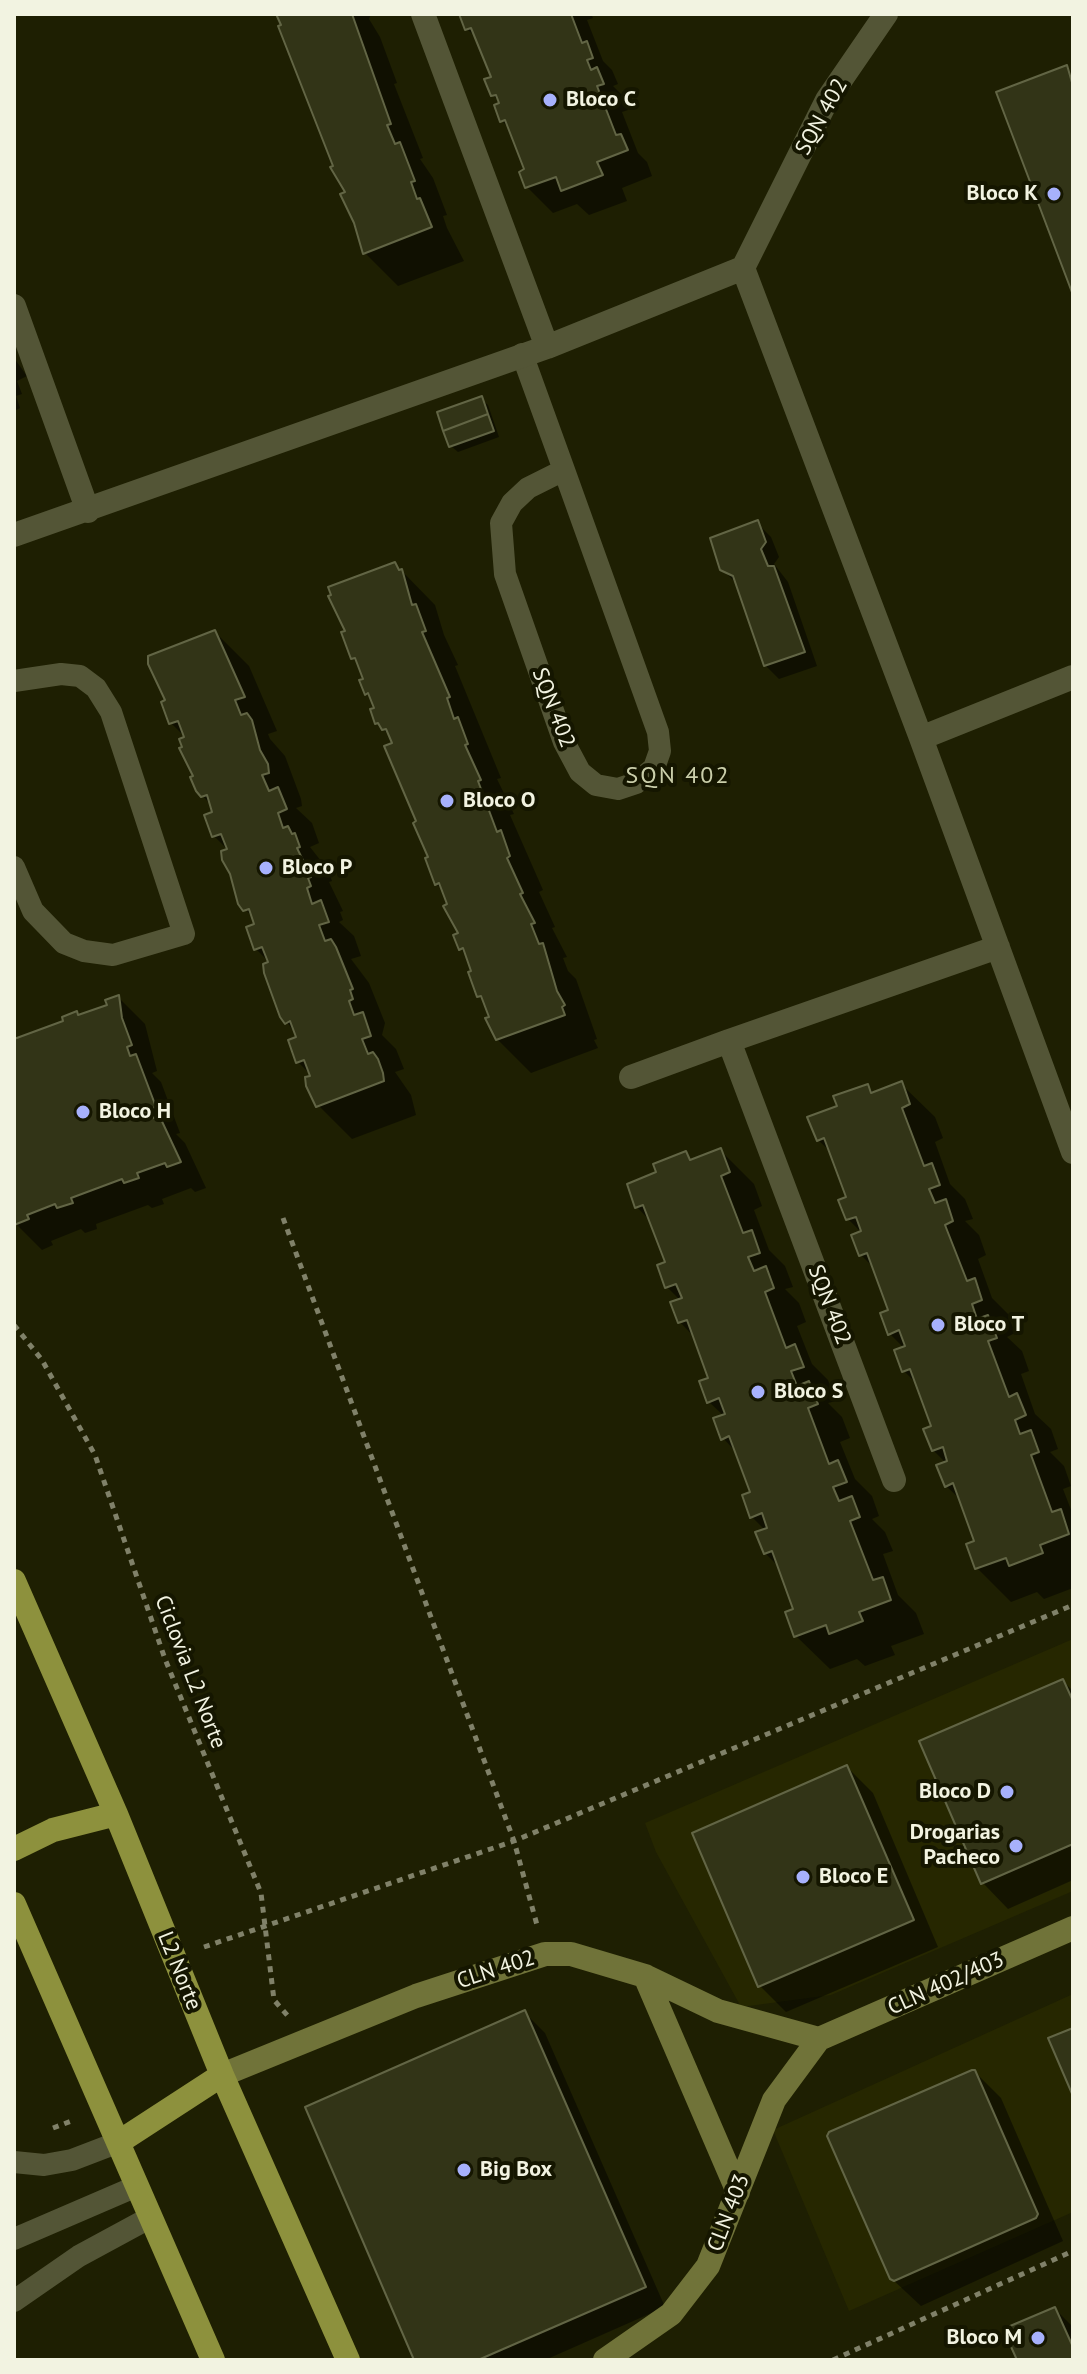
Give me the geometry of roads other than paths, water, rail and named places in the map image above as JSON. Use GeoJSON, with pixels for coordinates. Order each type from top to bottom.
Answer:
{"type":"FeatureCollection","features":[{"type":"Feature","properties":{"kind":"main road","name":"L2 Norte"},"geometry":{"type":"LineString","coordinates":[[14,1581],[116,1814],[222,2075],[348,2360]]}},
{"type":"Feature","properties":{"kind":"main road"},"geometry":{"type":"LineString","coordinates":[[14,1849],[53,1830],[116,1814]]}},
{"type":"Feature","properties":{"kind":"main road"},"geometry":{"type":"LineString","coordinates":[[14,1904],[213,2360]]}},
{"type":"Feature","properties":{"kind":"main road"},"geometry":{"type":"LineString","coordinates":[[119,2142],[222,2075]]}},
{"type":"Feature","properties":{"kind":"street"},"geometry":{"type":"LineString","coordinates":[[423,14],[547,347]]}},
{"type":"Feature","properties":{"kind":"street","name":"SQN 402"},"geometry":{"type":"LineString","coordinates":[[743,268],[827,100],[886,14]]}},
{"type":"Feature","properties":{"kind":"street"},"geometry":{"type":"LineString","coordinates":[[14,535],[547,347],[743,268],[1073,1152]]}},
{"type":"Feature","properties":{"kind":"street"},"geometry":{"type":"LineString","coordinates":[[14,306],[88,511]]}},
{"type":"Feature","properties":{"kind":"street"},"geometry":{"type":"LineString","coordinates":[[921,738],[1073,677]]}},
{"type":"Feature","properties":{"kind":"street"},"geometry":{"type":"LineString","coordinates":[[631,1077],[998,947]]}},
{"type":"Feature","properties":{"kind":"street","name":"SQN 402"},"geometry":{"type":"LineString","coordinates":[[729,1041],[894,1480]]}},
{"type":"Feature","properties":{"kind":"street","name":"CLN 402/403"},"geometry":{"type":"LineString","coordinates":[[819,2039],[1073,1928]]}},
{"type":"Feature","properties":{"kind":"street","name":"CLN 402"},"geometry":{"type":"LineString","coordinates":[[222,2075],[416,1996],[545,1954],[571,1954],[645,1976],[718,2011],[819,2039]]}},
{"type":"Feature","properties":{"kind":"street"},"geometry":{"type":"LineString","coordinates":[[645,1976],[738,2192]]}},
{"type":"Feature","properties":{"kind":"street","name":"CLN 403"},"geometry":{"type":"LineString","coordinates":[[605,2360],[671,2314],[708,2266],[756,2137],[774,2100],[819,2039]]}},
{"type":"Feature","properties":{"kind":"lane","name":"SQN 402"},"geometry":{"type":"LineString","coordinates":[[522,354],[564,470],[658,732],[660,751],[654,768],[636,783],[618,789],[596,785],[580,772],[564,742],[505,574],[501,523],[512,503],[528,488],[564,470]]}},
{"type":"Feature","properties":{"kind":"lane"},"geometry":{"type":"LineString","coordinates":[[14,681],[61,674],[80,676],[96,688],[111,712],[184,934],[113,955],[84,951],[64,943],[33,911],[14,867]]}},
{"type":"Feature","properties":{"kind":"lane"},"geometry":{"type":"LineString","coordinates":[[14,2162],[44,2165],[72,2160],[119,2142]]}},
{"type":"Feature","properties":{"kind":"lane"},"geometry":{"type":"LineString","coordinates":[[14,2239],[137,2186]]}},
{"type":"Feature","properties":{"kind":"lane"},"geometry":{"type":"LineString","coordinates":[[14,2301],[79,2256],[151,2217]]}},
{"type":"Feature","properties":{"kind":"place","name":"Bloco C"},"geometry":{"type":"Point","coordinates":[550,100]}},
{"type":"Feature","properties":{"kind":"place","name":"Bloco K"},"geometry":{"type":"Point","coordinates":[1054,194]}},
{"type":"Feature","properties":{"kind":"place","name":"Bloco O"},"geometry":{"type":"Point","coordinates":[447,801]}},
{"type":"Feature","properties":{"kind":"place","name":"Bloco P"},"geometry":{"type":"Point","coordinates":[266,868]}},
{"type":"Feature","properties":{"kind":"place","name":"Bloco H"},"geometry":{"type":"Point","coordinates":[83,1112]}},
{"type":"Feature","properties":{"kind":"place","name":"Bloco T"},"geometry":{"type":"Point","coordinates":[938,1325]}},
{"type":"Feature","properties":{"kind":"place","name":"Bloco S"},"geometry":{"type":"Point","coordinates":[758,1392]}},
{"type":"Feature","properties":{"kind":"place","name":"Bloco D"},"geometry":{"type":"Point","coordinates":[1007,1792]}},
{"type":"Feature","properties":{"kind":"place","name":"Drogarias Pacheco"},"geometry":{"type":"Point","coordinates":[1016,1846]}},
{"type":"Feature","properties":{"kind":"place","name":"Bloco E"},"geometry":{"type":"Point","coordinates":[803,1877]}},
{"type":"Feature","properties":{"kind":"place","name":"Big Box"},"geometry":{"type":"Point","coordinates":[464,2170]}},
{"type":"Feature","properties":{"kind":"place","name":"Bloco M"},"geometry":{"type":"Point","coordinates":[1038,2338]}},
{"type":"Feature","properties":{"kind":"district","name":"SQN 402"},"geometry":{"type":"Point","coordinates":[678,776]}}]}
